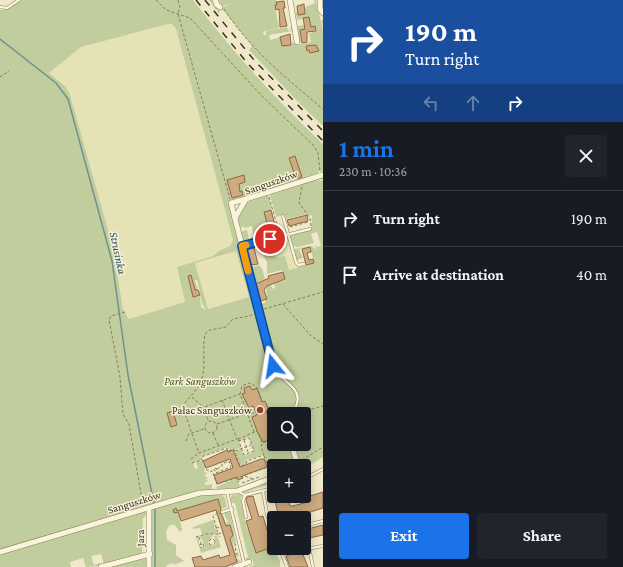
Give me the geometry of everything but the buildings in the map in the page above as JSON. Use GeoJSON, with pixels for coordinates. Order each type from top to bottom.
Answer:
{"type":"FeatureCollection","features":[{"type":"Feature","properties":{"kind":"street"},"geometry":{"type":"LineString","coordinates":[[215,0],[217,5],[222,7]]}},
{"type":"Feature","properties":{"kind":"street"},"geometry":{"type":"LineString","coordinates":[[290,0],[297,42]]}},
{"type":"Feature","properties":{"kind":"street"},"geometry":{"type":"LineString","coordinates":[[320,0],[320,9],[323,13]]}},
{"type":"Feature","properties":{"kind":"street","name":"Sanguszków"},"geometry":{"type":"LineString","coordinates":[[234,219],[246,198],[322,176]]}},
{"type":"Feature","properties":{"kind":"street"},"geometry":{"type":"LineString","coordinates":[[246,198],[231,203],[259,313]]}},
{"type":"Feature","properties":{"kind":"street","name":"Sanguszków"},"geometry":{"type":"LineString","coordinates":[[0,552],[200,494],[237,491],[267,480]]}},
{"type":"Feature","properties":{"kind":"street","name":"Jara"},"geometry":{"type":"LineString","coordinates":[[149,508],[149,567]]}},
{"type":"Feature","properties":{"kind":"street"},"geometry":{"type":"LineString","coordinates":[[101,567],[150,554]]}},
{"type":"Feature","properties":{"kind":"street"},"geometry":{"type":"LineString","coordinates":[[235,567],[245,565]]}},
{"type":"Feature","properties":{"kind":"lane"},"geometry":{"type":"LineString","coordinates":[[0,7],[7,8],[19,0]]}},
{"type":"Feature","properties":{"kind":"lane"},"geometry":{"type":"LineString","coordinates":[[283,216],[296,262],[298,265],[304,264]]}},
{"type":"Feature","properties":{"kind":"lane"},"geometry":{"type":"LineString","coordinates":[[242,246],[310,229]]}},
{"type":"Feature","properties":{"kind":"lane"},"geometry":{"type":"LineString","coordinates":[[259,313],[273,366],[296,392],[296,407]]}},
{"type":"Feature","properties":{"kind":"lane"},"geometry":{"type":"LineString","coordinates":[[311,475],[323,469]]}},
{"type":"Feature","properties":{"kind":"lane"},"geometry":{"type":"LineString","coordinates":[[237,491],[245,495],[267,489]]}},
{"type":"Feature","properties":{"kind":"lane"},"geometry":{"type":"LineString","coordinates":[[263,490],[268,511]]}},
{"type":"Feature","properties":{"kind":"lane"},"geometry":{"type":"LineString","coordinates":[[227,492],[245,565]]}},
{"type":"Feature","properties":{"kind":"lane"},"geometry":{"type":"LineString","coordinates":[[245,495],[243,501],[246,517]]}},
{"type":"Feature","properties":{"kind":"lane"},"geometry":{"type":"LineString","coordinates":[[222,512],[232,509]]}},
{"type":"Feature","properties":{"kind":"lane"},"geometry":{"type":"LineString","coordinates":[[311,524],[323,521]]}},
{"type":"Feature","properties":{"kind":"lane"},"geometry":{"type":"LineString","coordinates":[[311,548],[323,546]]}},
{"type":"Feature","properties":{"kind":"lane"},"geometry":{"type":"LineString","coordinates":[[282,555],[287,567]]}},
{"type":"Feature","properties":{"kind":"lane"},"geometry":{"type":"LineString","coordinates":[[310,555],[313,567]]}},
{"type":"Feature","properties":{"kind":"path"},"geometry":{"type":"LineString","coordinates":[[156,0],[161,7],[190,18],[260,94],[314,146],[318,153],[322,176]]}},
{"type":"Feature","properties":{"kind":"path"},"geometry":{"type":"LineString","coordinates":[[178,0],[180,7],[178,14],[231,203]]}},
{"type":"Feature","properties":{"kind":"path"},"geometry":{"type":"LineString","coordinates":[[222,7],[256,49],[283,76],[323,109]]}},
{"type":"Feature","properties":{"kind":"path"},"geometry":{"type":"LineString","coordinates":[[323,20],[323,26]]}},
{"type":"Feature","properties":{"kind":"path"},"geometry":{"type":"LineString","coordinates":[[0,77],[9,71]]}},
{"type":"Feature","properties":{"kind":"path"},"geometry":{"type":"LineString","coordinates":[[305,181],[298,203],[310,218],[310,229]]}},
{"type":"Feature","properties":{"kind":"path"},"geometry":{"type":"LineString","coordinates":[[269,194],[280,236]]}},
{"type":"Feature","properties":{"kind":"path"},"geometry":{"type":"LineString","coordinates":[[268,211],[272,209]]}},
{"type":"Feature","properties":{"kind":"path"},"geometry":{"type":"LineString","coordinates":[[286,228],[308,222]]}},
{"type":"Feature","properties":{"kind":"path"},"geometry":{"type":"LineString","coordinates":[[180,412],[184,404],[198,387],[204,370],[202,350],[204,334],[215,329],[226,327],[233,319],[259,313],[323,292]]}},
{"type":"Feature","properties":{"kind":"path"},"geometry":{"type":"LineString","coordinates":[[283,304],[311,336],[323,344]]}},
{"type":"Feature","properties":{"kind":"path"},"geometry":{"type":"LineString","coordinates":[[125,312],[111,316],[109,320],[120,378],[122,408],[129,424],[142,500],[148,504],[149,508]]}},
{"type":"Feature","properties":{"kind":"path"},"geometry":{"type":"LineString","coordinates":[[254,432],[240,394],[242,386],[249,383],[256,386],[263,402]]}},
{"type":"Feature","properties":{"kind":"path"},"geometry":{"type":"LineString","coordinates":[[179,416],[240,394]]}},
{"type":"Feature","properties":{"kind":"path"},"geometry":{"type":"LineString","coordinates":[[192,396],[203,408],[208,421]]}},
{"type":"Feature","properties":{"kind":"path"},"geometry":{"type":"LineString","coordinates":[[222,400],[244,455],[254,451],[249,438],[239,441]]}},
{"type":"Feature","properties":{"kind":"path"},"geometry":{"type":"LineString","coordinates":[[311,409],[323,406]]}},
{"type":"Feature","properties":{"kind":"path"},"geometry":{"type":"LineString","coordinates":[[208,421],[214,421],[217,424],[247,413],[252,409],[254,416]]}},
{"type":"Feature","properties":{"kind":"path"},"geometry":{"type":"LineString","coordinates":[[247,413],[253,413]]}},
{"type":"Feature","properties":{"kind":"path"},"geometry":{"type":"LineString","coordinates":[[185,414],[199,453]]}},
{"type":"Feature","properties":{"kind":"path"},"geometry":{"type":"LineString","coordinates":[[205,429],[205,424],[208,421]]}},
{"type":"Feature","properties":{"kind":"path"},"geometry":{"type":"LineString","coordinates":[[213,432],[216,430],[217,424]]}},
{"type":"Feature","properties":{"kind":"path"},"geometry":{"type":"LineString","coordinates":[[186,441],[188,436],[192,433],[205,429],[208,432],[213,432]]}},
{"type":"Feature","properties":{"kind":"path"},"geometry":{"type":"LineString","coordinates":[[191,459],[199,453],[257,431],[262,443],[261,447],[267,464]]}},
{"type":"Feature","properties":{"kind":"path"},"geometry":{"type":"LineString","coordinates":[[213,432],[218,446]]}},
{"type":"Feature","properties":{"kind":"path"},"geometry":{"type":"LineString","coordinates":[[244,440],[249,453]]}},
{"type":"Feature","properties":{"kind":"path"},"geometry":{"type":"LineString","coordinates":[[262,443],[267,441]]}},
{"type":"Feature","properties":{"kind":"path"},"geometry":{"type":"LineString","coordinates":[[192,463],[203,460],[203,457],[227,448],[228,451],[234,449],[234,451],[251,444]]}},
{"type":"Feature","properties":{"kind":"path"},"geometry":{"type":"LineString","coordinates":[[304,459],[323,447]]}},
{"type":"Feature","properties":{"kind":"path"},"geometry":{"type":"LineString","coordinates":[[234,451],[240,466],[251,459],[264,455]]}},
{"type":"Feature","properties":{"kind":"path"},"geometry":{"type":"LineString","coordinates":[[203,460],[206,469],[210,472],[222,466],[222,464]]}},
{"type":"Feature","properties":{"kind":"path"},"geometry":{"type":"LineString","coordinates":[[217,484],[213,474],[231,467],[229,461],[219,465]]}},
{"type":"Feature","properties":{"kind":"path"},"geometry":{"type":"LineString","coordinates":[[241,480],[240,477],[267,467]]}},
{"type":"Feature","properties":{"kind":"path"},"geometry":{"type":"LineString","coordinates":[[214,485],[236,478],[238,482],[241,480],[242,483],[265,475]]}},
{"type":"Feature","properties":{"kind":"path"},"geometry":{"type":"LineString","coordinates":[[244,476],[254,479]]}},
{"type":"Feature","properties":{"kind":"path"},"geometry":{"type":"LineString","coordinates":[[220,537],[212,516],[222,512]]}},
{"type":"Feature","properties":{"kind":"path"},"geometry":{"type":"LineString","coordinates":[[216,528],[222,526]]}},
{"type":"Feature","properties":{"kind":"path"},"geometry":{"type":"LineString","coordinates":[[196,537],[224,532]]}},
{"type":"Feature","properties":{"kind":"path"},"geometry":{"type":"LineString","coordinates":[[213,539],[214,535]]}},
{"type":"Feature","properties":{"kind":"path"},"geometry":{"type":"LineString","coordinates":[[199,536],[201,544]]}},
{"type":"Feature","properties":{"kind":"shaded area"},"geometry":{"type":"Polygon","coordinates":[[[172,24],[176,29],[233,240],[230,246],[219,251],[213,256],[177,267],[185,302],[129,319],[123,309],[113,248],[49,73],[81,47],[172,24]]]}},
{"type":"Feature","properties":{"kind":"shaded area"},"geometry":{"type":"Polygon","coordinates":[[[287,240],[299,267],[289,270],[276,259],[272,243],[287,240]]]}},
{"type":"Feature","properties":{"kind":"shaded area"},"geometry":{"type":"Polygon","coordinates":[[[236,251],[249,297],[208,309],[195,263],[236,251]]]}},
{"type":"Feature","properties":{"kind":"green space","name":"Park Sanguszków"},"geometry":{"type":"Polygon","coordinates":[[[21,0],[193,0],[255,75],[323,144],[323,173],[320,171],[318,172],[318,175],[228,202],[257,308],[259,305],[266,302],[265,300],[259,302],[255,290],[259,301],[267,299],[266,282],[269,282],[273,289],[275,288],[274,283],[285,280],[282,270],[267,274],[267,262],[257,245],[286,238],[287,240],[272,244],[276,258],[285,256],[289,270],[314,263],[310,247],[299,249],[303,258],[297,260],[294,249],[312,246],[316,250],[315,245],[317,247],[321,246],[317,232],[311,234],[314,243],[298,247],[293,246],[290,236],[311,229],[312,216],[307,214],[286,219],[284,215],[276,217],[270,195],[314,181],[323,180],[323,457],[311,465],[311,459],[267,459],[267,466],[263,455],[246,460],[246,463],[240,465],[235,451],[241,449],[244,456],[254,452],[249,437],[239,441],[238,439],[241,448],[229,450],[228,447],[200,457],[201,460],[193,462],[195,469],[198,468],[196,462],[202,461],[205,470],[204,472],[208,473],[205,474],[206,477],[209,477],[206,479],[211,481],[205,482],[205,485],[212,484],[212,490],[0,550],[0,10],[8,9],[21,0]],[[172,24],[81,47],[49,73],[66,87],[70,95],[113,248],[123,309],[129,319],[185,302],[177,267],[213,256],[219,251],[230,246],[233,240],[176,29],[172,24]],[[244,175],[228,181],[232,198],[243,195],[242,191],[240,192],[239,184],[245,182],[244,175]],[[236,251],[195,263],[208,309],[249,297],[236,251]],[[191,275],[188,276],[193,297],[200,295],[197,280],[195,280],[198,290],[195,290],[191,275]],[[200,295],[201,307],[206,310],[204,307],[200,295]]]}},
{"type":"Feature","properties":{"kind":"green space"},"geometry":{"type":"Polygon","coordinates":[[[209,0],[213,0],[220,8],[234,3],[222,6],[218,0],[276,0],[277,5],[275,6],[279,28],[264,31],[263,32],[264,35],[266,35],[266,31],[287,27],[290,31],[292,26],[292,31],[269,35],[270,40],[281,37],[282,46],[295,42],[296,45],[311,42],[309,34],[316,31],[315,27],[300,30],[302,43],[299,41],[298,26],[310,24],[309,17],[297,20],[295,10],[298,15],[304,14],[306,7],[315,3],[314,0],[316,0],[323,30],[323,126],[299,103],[301,101],[298,102],[249,50],[252,46],[224,11],[221,10],[218,13],[218,9],[216,10],[209,0]]]}},
{"type":"Feature","properties":{"kind":"green space"},"geometry":{"type":"Polygon","coordinates":[[[268,195],[272,208],[264,212],[269,231],[276,229],[276,225],[279,234],[261,239],[260,235],[255,236],[257,241],[247,243],[242,242],[240,232],[247,230],[249,239],[254,237],[252,226],[245,228],[243,226],[239,229],[237,220],[246,201],[268,195]]]}},
{"type":"Feature","properties":{"kind":"green space"},"geometry":{"type":"Polygon","coordinates":[[[259,265],[262,268],[265,279],[255,284],[255,288],[249,268],[259,265]]]}},
{"type":"Feature","properties":{"kind":"green space"},"geometry":{"type":"Polygon","coordinates":[[[236,478],[241,488],[217,489],[216,487],[236,478]]]}},
{"type":"Feature","properties":{"kind":"green space"},"geometry":{"type":"Polygon","coordinates":[[[267,481],[267,485],[243,493],[244,490],[267,481]]]}},
{"type":"Feature","properties":{"kind":"green space"},"geometry":{"type":"Polygon","coordinates":[[[221,494],[225,498],[227,507],[220,509],[177,511],[176,508],[173,510],[174,513],[178,512],[182,530],[180,532],[175,525],[170,525],[166,531],[167,540],[176,545],[176,555],[184,561],[173,565],[173,563],[167,565],[166,567],[151,567],[152,509],[202,495],[221,494]]]}},
{"type":"Feature","properties":{"kind":"green space"},"geometry":{"type":"Polygon","coordinates":[[[242,494],[241,501],[247,529],[249,529],[256,552],[267,549],[267,555],[277,555],[280,561],[280,567],[248,567],[254,565],[252,559],[245,559],[248,557],[235,503],[232,503],[230,499],[232,495],[242,494]]]}},
{"type":"Feature","properties":{"kind":"green space"},"geometry":{"type":"Polygon","coordinates":[[[147,511],[148,514],[143,518],[142,554],[104,565],[101,554],[91,556],[94,565],[100,563],[100,566],[86,567],[83,558],[70,562],[71,567],[0,567],[0,554],[147,511]]]}},
{"type":"Feature","properties":{"kind":"green space"},"geometry":{"type":"Polygon","coordinates":[[[228,512],[230,513],[236,542],[233,543],[235,554],[239,554],[239,556],[236,557],[240,560],[237,564],[225,567],[237,563],[230,539],[232,538],[225,524],[228,522],[224,514],[228,512]]]}},
{"type":"Feature","properties":{"kind":"green space"},"geometry":{"type":"Polygon","coordinates":[[[213,520],[217,534],[202,534],[200,528],[193,529],[193,527],[213,520]]]}},
{"type":"Feature","properties":{"kind":"green space"},"geometry":{"type":"Polygon","coordinates":[[[206,534],[213,535],[208,542],[212,546],[216,544],[214,536],[217,535],[221,547],[201,553],[196,537],[198,537],[200,549],[205,547],[200,536],[206,534]]]}},
{"type":"Feature","properties":{"kind":"green space"},"geometry":{"type":"Polygon","coordinates":[[[146,556],[147,567],[106,567],[146,556]]]}},
{"type":"Feature","properties":{"kind":"waterway","name":"Strusinka"},"geometry":{"type":"LineString","coordinates":[[0,39],[56,83],[68,99],[112,261],[128,375],[154,504]]}},
{"type":"Feature","properties":{"kind":"waterway","name":"Strusinka"},"geometry":{"type":"LineString","coordinates":[[155,508],[155,567]]}},
{"type":"Feature","properties":{"kind":"railway"},"geometry":{"type":"LineString","coordinates":[[196,0],[248,64],[323,141]]}},
{"type":"Feature","properties":{"kind":"railway"},"geometry":{"type":"LineString","coordinates":[[205,0],[254,60],[323,131]]}},
{"type":"Feature","properties":{"kind":"slow traffic"},"geometry":{"type":"LineString","coordinates":[[246,245],[242,246],[248,271]]}},
{"type":"Feature","properties":{"kind":"place","name":"Pałac Sanguszków"},"geometry":{"type":"Point","coordinates":[260,410]}},
{"type":"Feature","properties":{"kind":"route"},"geometry":{"type":"LineString","coordinates":[[270,239],[242,246],[273,366]]}}]}
